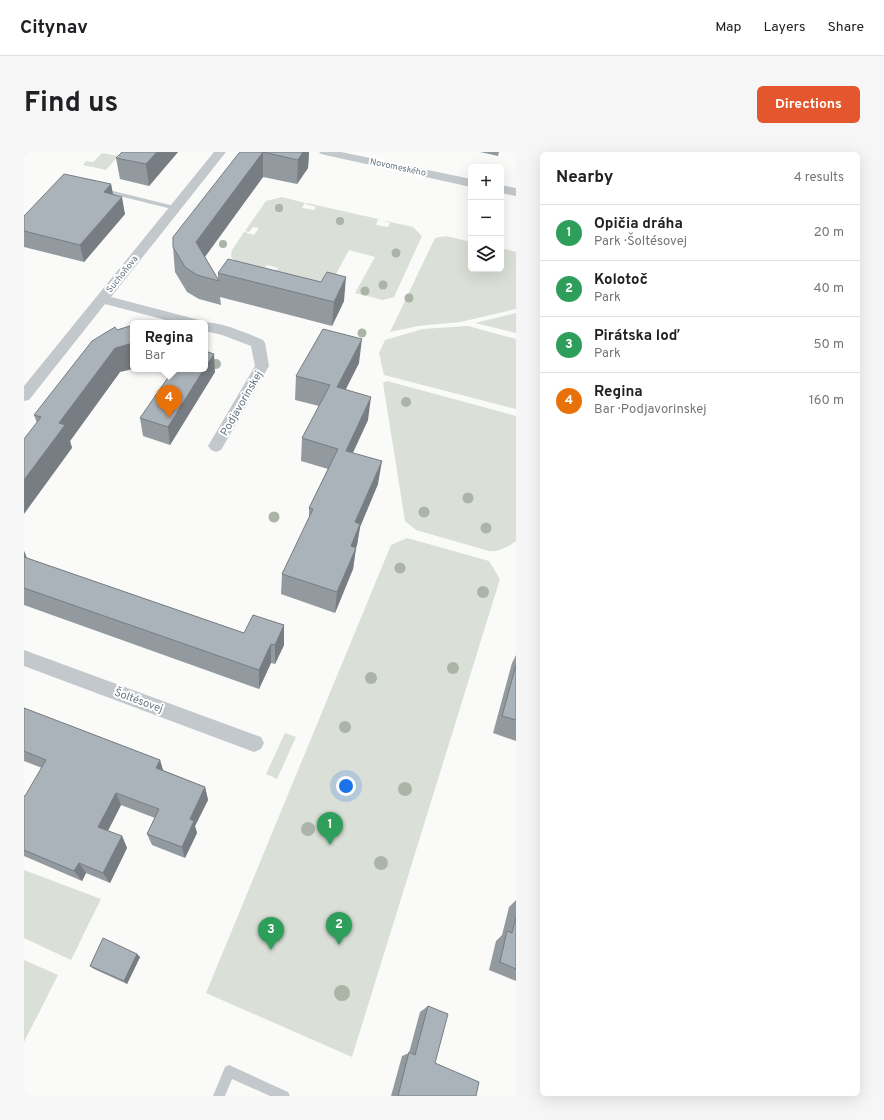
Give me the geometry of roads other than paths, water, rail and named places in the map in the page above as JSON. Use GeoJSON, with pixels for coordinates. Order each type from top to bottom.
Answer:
{"type":"FeatureCollection","features":[{"type":"Feature","properties":{"kind":"street","name":"Suchoňova"},"geometry":{"type":"LineString","coordinates":[[24,396],[220,152]]}},
{"type":"Feature","properties":{"kind":"street","name":"Novomeského"},"geometry":{"type":"LineString","coordinates":[[325,152],[468,182]]}},
{"type":"Feature","properties":{"kind":"street"},"geometry":{"type":"LineString","coordinates":[[504,190],[516,192]]}},
{"type":"Feature","properties":{"kind":"street"},"geometry":{"type":"LineString","coordinates":[[102,299],[182,320]]}},
{"type":"Feature","properties":{"kind":"street","name":"Podjavorinskej"},"geometry":{"type":"LineString","coordinates":[[208,327],[226,331],[258,343],[262,366],[216,446]]}},
{"type":"Feature","properties":{"kind":"street","name":"Šoltésovej"},"geometry":{"type":"LineString","coordinates":[[24,658],[254,742]]}},
{"type":"Feature","properties":{"kind":"lane"},"geometry":{"type":"LineString","coordinates":[[97,189],[176,208]]}},
{"type":"Feature","properties":{"kind":"lane"},"geometry":{"type":"LineString","coordinates":[[219,1096],[229,1071],[284,1096]]}},
{"type":"Feature","properties":{"kind":"place","name":"Regina"},"geometry":{"type":"Point","coordinates":[169,418]}},
{"type":"Feature","properties":{"kind":"place","name":"Opičia dráha"},"geometry":{"type":"Point","coordinates":[330,845]}},
{"type":"Feature","properties":{"kind":"place","name":"Kolotoč"},"geometry":{"type":"Point","coordinates":[339,945]}},
{"type":"Feature","properties":{"kind":"place","name":"Pirátska loď"},"geometry":{"type":"Point","coordinates":[271,950]}}]}
